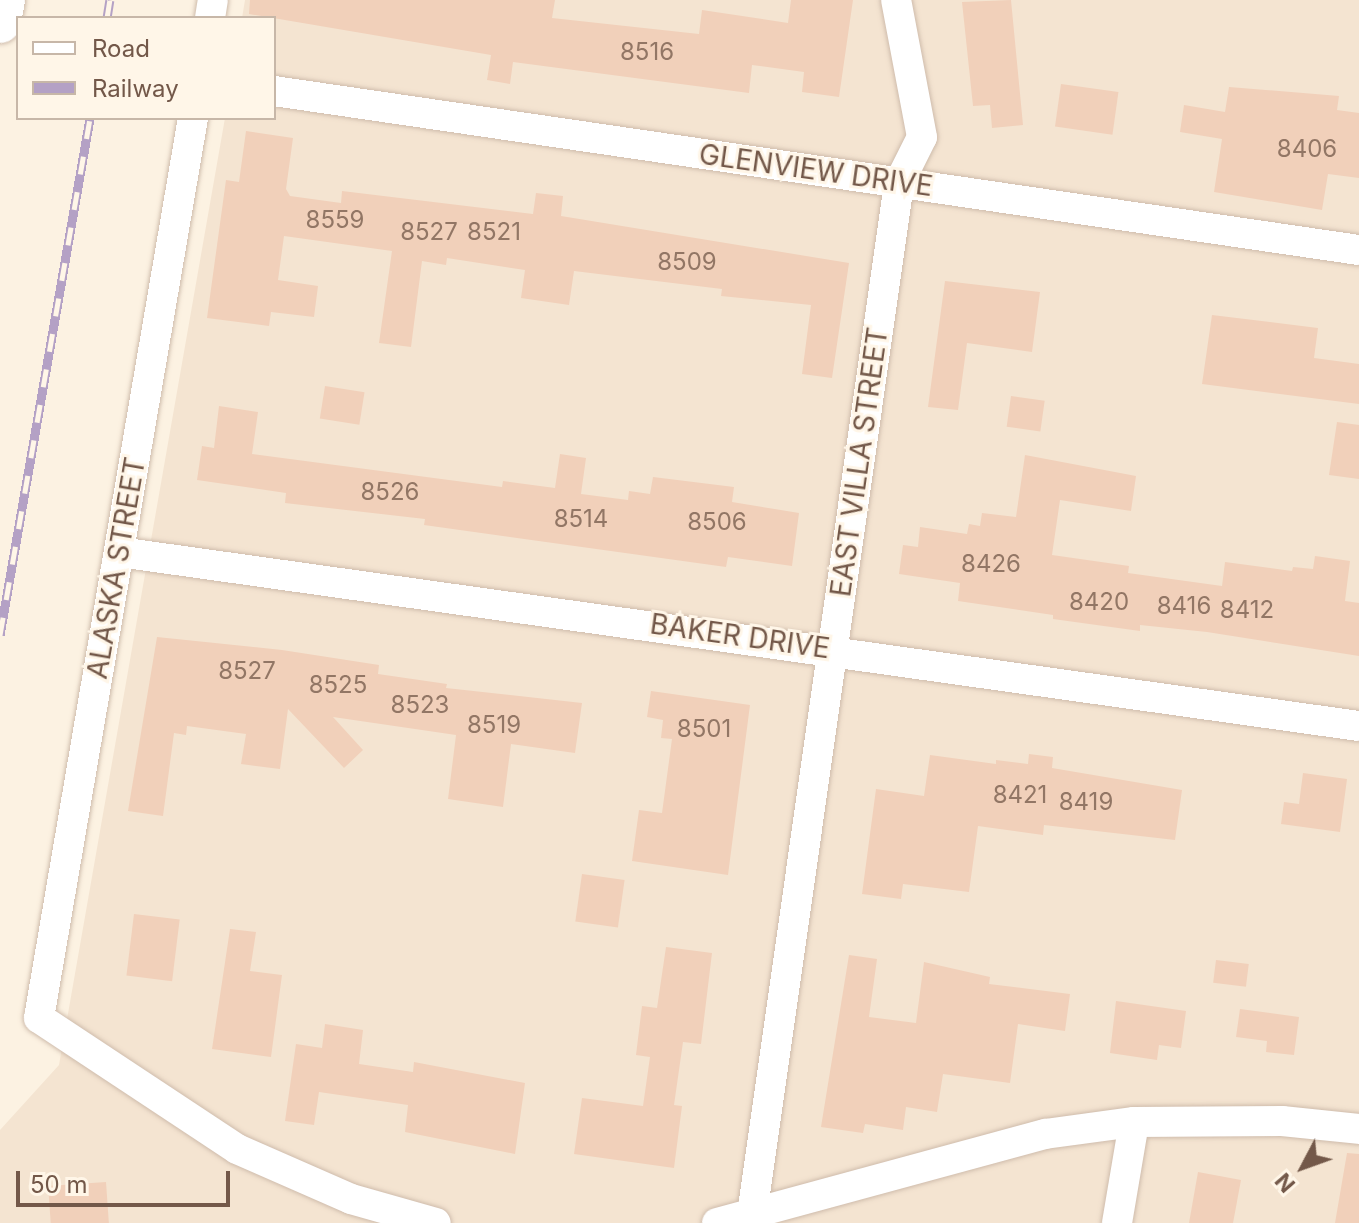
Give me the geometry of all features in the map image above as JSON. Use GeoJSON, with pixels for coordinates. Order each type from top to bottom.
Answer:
{"type":"FeatureCollection","features":[{"type":"Feature","properties":{"kind":"main road"},"geometry":{"type":"LineString","coordinates":[[0,22],[4,0]]}},
{"type":"Feature","properties":{"kind":"street","name":"EAST VILLA STREET"},"geometry":{"type":"LineString","coordinates":[[768,1216],[832,648],[899,183],[922,137],[896,0]]}},
{"type":"Feature","properties":{"kind":"street","name":"GLENVIEW DRIVE"},"geometry":{"type":"LineString","coordinates":[[276,91],[1359,250]]}},
{"type":"Feature","properties":{"kind":"street","name":"ALASKA STREET"},"geometry":{"type":"LineString","coordinates":[[193,120],[39,1018],[237,1149],[351,1199],[436,1223]]}},
{"type":"Feature","properties":{"kind":"street","name":"BAKER DRIVE"},"geometry":{"type":"LineString","coordinates":[[119,552],[832,648],[1359,726]]}},
{"type":"Feature","properties":{"kind":"street"},"geometry":{"type":"LineString","coordinates":[[717,1223],[768,1216],[1045,1134],[1134,1122],[1282,1121],[1359,1129]]}},
{"type":"Feature","properties":{"kind":"street"},"geometry":{"type":"LineString","coordinates":[[1117,1223],[1134,1122]]}},
{"type":"Feature","properties":{"kind":"shaded area"},"geometry":{"type":"Polygon","coordinates":[[[245,0],[1359,0],[1359,1223],[0,1223],[0,1130],[59,1065],[225,120],[276,120],[276,16],[242,16],[245,0]]]}},
{"type":"Feature","properties":{"kind":"building"},"geometry":{"type":"Polygon","coordinates":[[[250,0],[555,0],[552,18],[699,34],[702,10],[788,23],[791,0],[853,0],[839,97],[802,92],[804,72],[752,65],[749,93],[513,62],[510,84],[487,80],[491,55],[276,19],[276,16],[249,14],[250,0]]]}},
{"type":"Feature","properties":{"kind":"building"},"geometry":{"type":"Polygon","coordinates":[[[1011,0],[1023,125],[992,128],[990,105],[973,106],[962,2],[1011,0]]]}},
{"type":"Feature","properties":{"kind":"building"},"geometry":{"type":"Polygon","coordinates":[[[1061,84],[1118,92],[1112,135],[1055,127],[1061,84]]]}},
{"type":"Feature","properties":{"kind":"building"},"geometry":{"type":"Polygon","coordinates":[[[1229,87],[1339,96],[1337,110],[1359,113],[1359,178],[1328,174],[1322,210],[1214,192],[1222,139],[1180,132],[1184,105],[1225,112],[1229,87]]]}},
{"type":"Feature","properties":{"kind":"building"},"geometry":{"type":"Polygon","coordinates":[[[246,131],[293,138],[286,189],[290,196],[341,203],[342,191],[533,214],[536,193],[563,196],[561,216],[849,263],[832,378],[802,374],[811,305],[721,296],[722,289],[574,271],[569,305],[521,298],[525,270],[447,258],[446,265],[422,261],[411,347],[379,343],[392,251],[284,236],[278,280],[318,286],[314,317],[271,312],[269,326],[207,318],[226,180],[239,182],[246,131]]]}},
{"type":"Feature","properties":{"kind":"building"},"geometry":{"type":"Polygon","coordinates":[[[945,281],[1040,292],[1032,352],[967,343],[958,410],[928,407],[945,281]]]}},
{"type":"Feature","properties":{"kind":"building"},"geometry":{"type":"Polygon","coordinates":[[[1212,315],[1318,328],[1314,358],[1359,364],[1359,404],[1202,384],[1212,315]]]}},
{"type":"Feature","properties":{"kind":"building"},"geometry":{"type":"Polygon","coordinates":[[[325,386],[365,392],[359,425],[320,419],[325,386]]]}},
{"type":"Feature","properties":{"kind":"building"},"geometry":{"type":"Polygon","coordinates":[[[1011,396],[1045,401],[1040,431],[1007,427],[1011,396]]]}},
{"type":"Feature","properties":{"kind":"building"},"geometry":{"type":"Polygon","coordinates":[[[219,406],[258,412],[252,454],[502,487],[503,481],[555,488],[560,454],[586,458],[581,494],[628,500],[629,491],[650,494],[653,477],[734,487],[732,502],[799,513],[792,566],[728,557],[726,567],[424,525],[425,519],[285,503],[286,493],[197,480],[202,446],[214,448],[219,406]]]}},
{"type":"Feature","properties":{"kind":"building"},"geometry":{"type":"Polygon","coordinates":[[[1337,422],[1359,425],[1359,479],[1329,475],[1337,422]]]}},
{"type":"Feature","properties":{"kind":"building"},"geometry":{"type":"Polygon","coordinates":[[[1025,455],[1136,476],[1131,511],[1060,500],[1052,555],[1129,566],[1128,573],[1222,586],[1225,562],[1292,571],[1293,567],[1313,569],[1315,556],[1350,561],[1345,601],[1359,603],[1359,656],[1207,632],[1140,625],[1140,631],[1053,619],[1053,615],[958,601],[960,583],[899,574],[903,545],[918,547],[920,527],[967,534],[969,524],[980,526],[982,513],[1016,517],[1025,455]]]}},
{"type":"Feature","properties":{"kind":"building"},"geometry":{"type":"Polygon","coordinates":[[[157,637],[282,650],[379,665],[378,674],[447,684],[446,688],[582,703],[575,753],[511,744],[503,807],[448,799],[456,735],[333,717],[363,750],[344,768],[288,709],[280,769],[241,764],[246,734],[187,726],[186,735],[174,733],[163,816],[128,811],[157,637]]]}},
{"type":"Feature","properties":{"kind":"building"},"geometry":{"type":"Polygon","coordinates":[[[651,691],[750,705],[728,875],[632,861],[639,810],[662,813],[672,739],[661,738],[663,720],[647,717],[651,691]]]}},
{"type":"Feature","properties":{"kind":"building"},"geometry":{"type":"Polygon","coordinates":[[[1029,754],[1053,757],[1052,768],[1182,790],[1175,840],[1044,825],[1043,835],[978,826],[969,892],[903,884],[901,899],[862,894],[876,789],[924,796],[930,755],[996,764],[996,760],[1028,764],[1029,754]]]}},
{"type":"Feature","properties":{"kind":"building"},"geometry":{"type":"Polygon","coordinates":[[[1303,773],[1347,779],[1340,832],[1281,824],[1284,802],[1299,804],[1303,773]]]}},
{"type":"Feature","properties":{"kind":"building"},"geometry":{"type":"Polygon","coordinates":[[[582,874],[625,880],[618,928],[575,922],[582,874]]]}},
{"type":"Feature","properties":{"kind":"building"},"geometry":{"type":"Polygon","coordinates":[[[134,914],[180,920],[172,981],[126,976],[134,914]]]}},
{"type":"Feature","properties":{"kind":"building"},"geometry":{"type":"Polygon","coordinates":[[[230,929],[256,932],[250,971],[282,975],[271,1057],[212,1049],[230,929]]]}},
{"type":"Feature","properties":{"kind":"building"},"geometry":{"type":"Polygon","coordinates":[[[666,947],[712,953],[701,1044],[683,1042],[674,1105],[682,1106],[674,1168],[574,1154],[582,1098],[643,1106],[650,1057],[636,1055],[642,1006],[657,1008],[666,947]]]}},
{"type":"Feature","properties":{"kind":"building"},"geometry":{"type":"Polygon","coordinates":[[[849,955],[877,959],[869,1017],[916,1023],[924,962],[990,977],[989,984],[1070,994],[1065,1031],[1018,1024],[1010,1083],[943,1074],[937,1112],[906,1107],[903,1130],[865,1124],[863,1133],[821,1127],[849,955]]]}},
{"type":"Feature","properties":{"kind":"building"},"geometry":{"type":"Polygon","coordinates":[[[1216,960],[1249,964],[1246,987],[1213,983],[1216,960]]]}},
{"type":"Feature","properties":{"kind":"building"},"geometry":{"type":"Polygon","coordinates":[[[1116,1001],[1186,1011],[1181,1048],[1159,1045],[1157,1060],[1110,1053],[1116,1001]]]}},
{"type":"Feature","properties":{"kind":"building"},"geometry":{"type":"Polygon","coordinates":[[[1240,1009],[1299,1017],[1294,1055],[1266,1052],[1267,1041],[1236,1037],[1240,1009]]]}},
{"type":"Feature","properties":{"kind":"building"},"geometry":{"type":"Polygon","coordinates":[[[325,1024],[363,1030],[359,1064],[413,1072],[414,1062],[525,1083],[515,1154],[405,1132],[408,1105],[319,1092],[314,1125],[285,1121],[296,1044],[322,1048],[325,1024]]]}},
{"type":"Feature","properties":{"kind":"building"},"geometry":{"type":"Polygon","coordinates":[[[1347,1153],[1359,1154],[1359,1223],[1335,1223],[1347,1153]]]}},
{"type":"Feature","properties":{"kind":"building"},"geometry":{"type":"Polygon","coordinates":[[[1198,1172],[1241,1180],[1233,1223],[1189,1223],[1198,1172]]]}},
{"type":"Feature","properties":{"kind":"building"},"geometry":{"type":"Polygon","coordinates":[[[106,1182],[109,1223],[51,1223],[48,1186],[106,1182]]]}},
{"type":"Feature","properties":{"kind":"railway"},"geometry":{"type":"LineString","coordinates":[[107,16],[110,0]]}},
{"type":"Feature","properties":{"kind":"railway"},"geometry":{"type":"LineString","coordinates":[[0,635],[90,120]]}}]}
